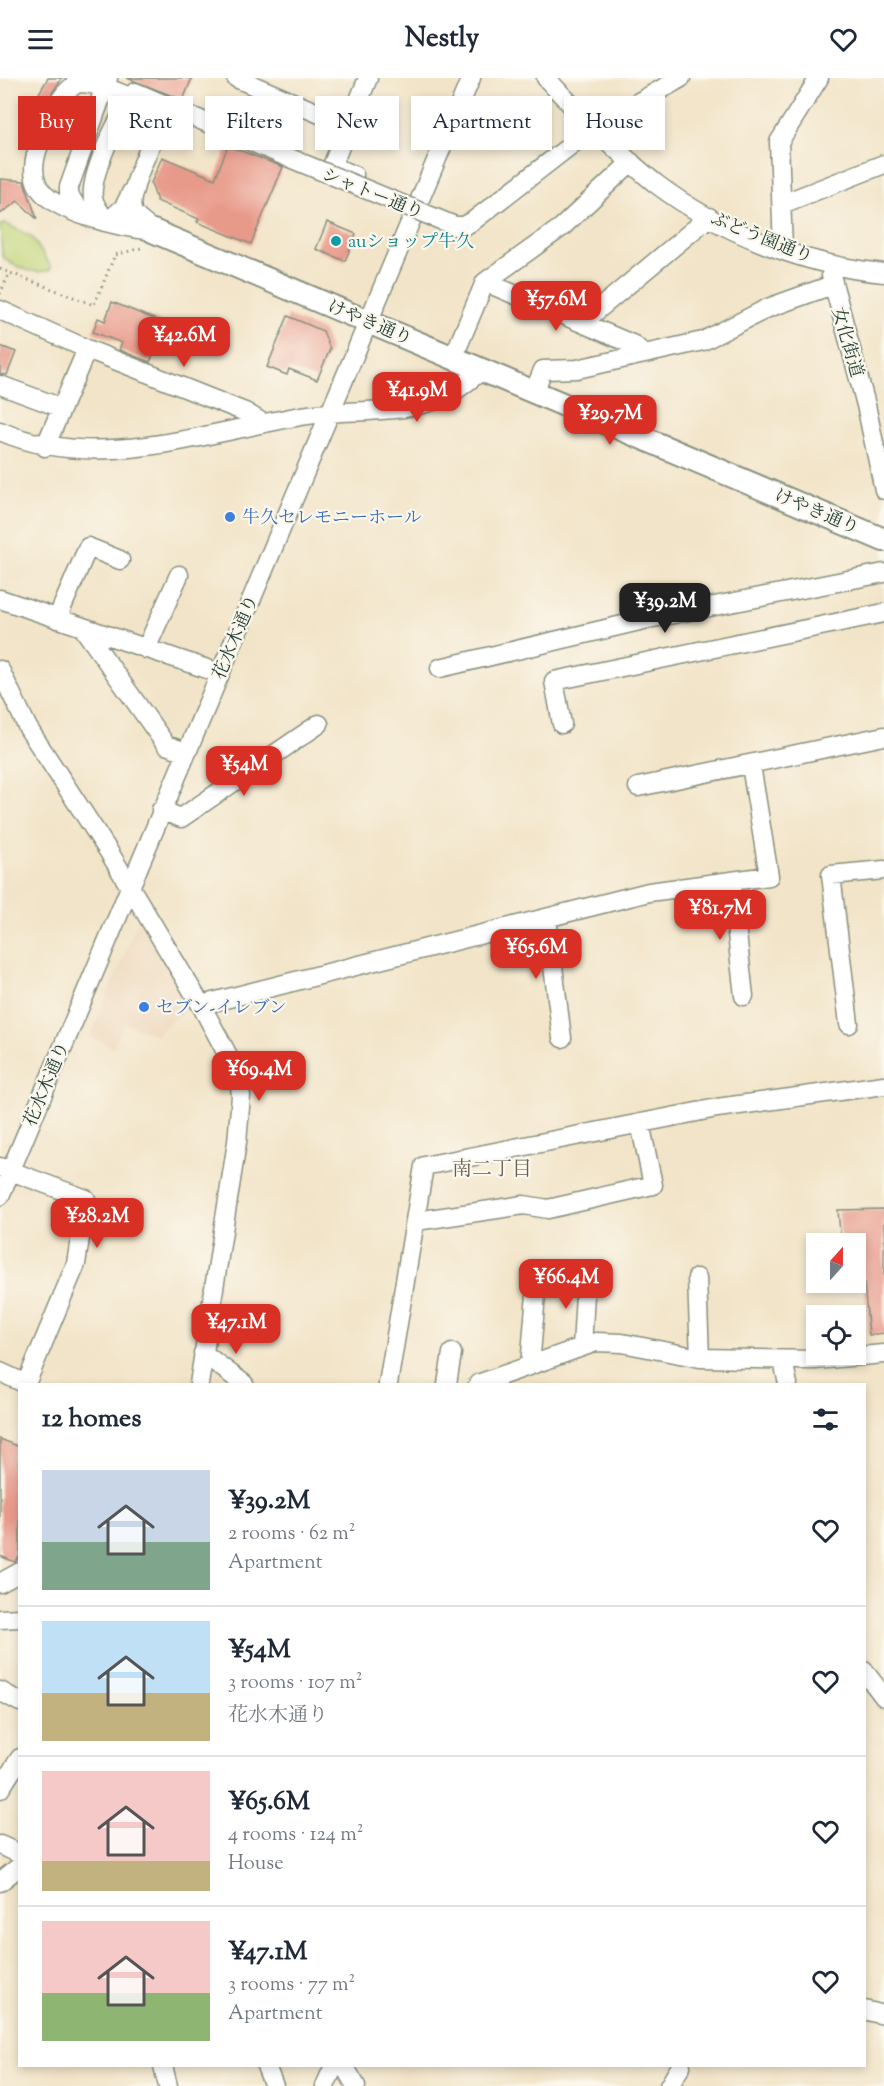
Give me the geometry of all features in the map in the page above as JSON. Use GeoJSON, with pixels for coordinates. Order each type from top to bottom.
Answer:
{"type":"FeatureCollection","features":[{"type":"Feature","properties":{"kind":"main road","name":"けやき通り"},"geometry":{"type":"LineString","coordinates":[[149,240],[369,322],[884,540]]}},
{"type":"Feature","properties":{"kind":"street"},"geometry":{"type":"LineString","coordinates":[[236,78],[315,112]]}},
{"type":"Feature","properties":{"kind":"street"},"geometry":{"type":"LineString","coordinates":[[360,96],[368,78]]}},
{"type":"Feature","properties":{"kind":"street","name":"花水木通り"},"geometry":{"type":"LineString","coordinates":[[0,1196],[5,1168],[186,752],[471,78]]}},
{"type":"Feature","properties":{"kind":"street","name":"ぶどう園通り"},"geometry":{"type":"LineString","coordinates":[[546,78],[564,97]]}},
{"type":"Feature","properties":{"kind":"street","name":"シャトー通り"},"geometry":{"type":"LineString","coordinates":[[649,96],[681,78]]}},
{"type":"Feature","properties":{"kind":"street"},"geometry":{"type":"LineString","coordinates":[[783,249],[779,142],[819,78]]}},
{"type":"Feature","properties":{"kind":"street"},"geometry":{"type":"LineString","coordinates":[[81,213],[69,195],[69,187],[107,81]]}},
{"type":"Feature","properties":{"kind":"street"},"geometry":{"type":"LineString","coordinates":[[130,96],[107,81],[78,83],[65,92],[43,134],[34,166],[40,191],[60,205],[149,240]]}},
{"type":"Feature","properties":{"kind":"street","name":"シャトー通り"},"geometry":{"type":"LineString","coordinates":[[107,81],[455,226],[464,226],[473,221],[565,150]]}},
{"type":"Feature","properties":{"kind":"street"},"geometry":{"type":"LineString","coordinates":[[107,222],[95,204],[94,186],[108,144]]}},
{"type":"Feature","properties":{"kind":"street"},"geometry":{"type":"LineString","coordinates":[[107,222],[124,207],[147,150]]}},
{"type":"Feature","properties":{"kind":"street"},"geometry":{"type":"LineString","coordinates":[[338,150],[332,166],[419,202]]}},
{"type":"Feature","properties":{"kind":"street","name":"ぶどう園通り"},"geometry":{"type":"LineString","coordinates":[[618,150],[657,184],[709,217],[783,249],[832,264],[884,273]]}},
{"type":"Feature","properties":{"kind":"street"},"geometry":{"type":"LineString","coordinates":[[453,357],[485,282],[562,227],[631,162]]}},
{"type":"Feature","properties":{"kind":"street"},"geometry":{"type":"LineString","coordinates":[[782,204],[884,164]]}},
{"type":"Feature","properties":{"kind":"street"},"geometry":{"type":"LineString","coordinates":[[135,184],[132,210],[149,240]]}},
{"type":"Feature","properties":{"kind":"street"},"geometry":{"type":"LineString","coordinates":[[582,323],[709,217]]}},
{"type":"Feature","properties":{"kind":"street","name":"女化街道"},"geometry":{"type":"LineString","coordinates":[[832,264],[832,285],[866,405],[884,490]]}},
{"type":"Feature","properties":{"kind":"street"},"geometry":{"type":"LineString","coordinates":[[485,282],[634,345],[644,354]]}},
{"type":"Feature","properties":{"kind":"street"},"geometry":{"type":"LineString","coordinates":[[534,392],[543,370],[577,369],[703,341],[768,308],[832,285]]}},
{"type":"Feature","properties":{"kind":"street"},"geometry":{"type":"LineString","coordinates":[[0,310],[87,349],[244,412],[263,423]]}},
{"type":"Feature","properties":{"kind":"street"},"geometry":{"type":"LineString","coordinates":[[45,447],[87,349]]}},
{"type":"Feature","properties":{"kind":"street"},"geometry":{"type":"LineString","coordinates":[[0,431],[45,447],[88,449],[143,446],[330,413],[406,408],[452,393],[483,370]]}},
{"type":"Feature","properties":{"kind":"street"},"geometry":{"type":"LineString","coordinates":[[0,385],[62,408]]}},
{"type":"Feature","properties":{"kind":"street"},"geometry":{"type":"LineString","coordinates":[[57,619],[88,547],[120,560]]}},
{"type":"Feature","properties":{"kind":"street"},"geometry":{"type":"LineString","coordinates":[[440,668],[648,619],[884,573]]}},
{"type":"Feature","properties":{"kind":"street"},"geometry":{"type":"LineString","coordinates":[[146,649],[179,575]]}},
{"type":"Feature","properties":{"kind":"street"},"geometry":{"type":"LineString","coordinates":[[0,599],[219,674]]}},
{"type":"Feature","properties":{"kind":"street"},"geometry":{"type":"LineString","coordinates":[[562,724],[554,681],[884,613]]}},
{"type":"Feature","properties":{"kind":"street"},"geometry":{"type":"LineString","coordinates":[[83,628],[166,745],[186,752]]}},
{"type":"Feature","properties":{"kind":"street"},"geometry":{"type":"LineString","coordinates":[[0,670],[28,728],[109,852],[201,1005],[239,1077],[241,1096],[237,1142],[199,1383]]}},
{"type":"Feature","properties":{"kind":"street"},"geometry":{"type":"LineString","coordinates":[[161,810],[181,818],[319,724]]}},
{"type":"Feature","properties":{"kind":"street"},"geometry":{"type":"LineString","coordinates":[[638,787],[884,736]]}},
{"type":"Feature","properties":{"kind":"street"},"geometry":{"type":"LineString","coordinates":[[201,1005],[649,892],[769,876],[751,765]]}},
{"type":"Feature","properties":{"kind":"street"},"geometry":{"type":"LineString","coordinates":[[849,1024],[831,874],[884,870]]}},
{"type":"Feature","properties":{"kind":"street"},"geometry":{"type":"LineString","coordinates":[[731,881],[744,996]]}},
{"type":"Feature","properties":{"kind":"street"},"geometry":{"type":"LineString","coordinates":[[547,918],[562,1038]]}},
{"type":"Feature","properties":{"kind":"street"},"geometry":{"type":"LineString","coordinates":[[388,1383],[424,1166],[783,1098],[884,1085]]}},
{"type":"Feature","properties":{"kind":"street"},"geometry":{"type":"LineString","coordinates":[[416,1221],[524,1205],[548,1209],[653,1185],[640,1124]]}},
{"type":"Feature","properties":{"kind":"street"},"geometry":{"type":"LineString","coordinates":[[5,1168],[86,1199],[76,1264],[26,1383]]}},
{"type":"Feature","properties":{"kind":"street"},"geometry":{"type":"LineString","coordinates":[[582,1347],[586,1276]]}},
{"type":"Feature","properties":{"kind":"street"},"geometry":{"type":"LineString","coordinates":[[697,1278],[700,1358]]}},
{"type":"Feature","properties":{"kind":"street"},"geometry":{"type":"LineString","coordinates":[[530,1366],[536,1294]]}},
{"type":"Feature","properties":{"kind":"street"},"geometry":{"type":"LineString","coordinates":[[481,1383],[596,1342],[622,1343],[700,1358],[783,1361],[884,1354]]}},
{"type":"Feature","properties":{"kind":"street"},"geometry":{"type":"LineString","coordinates":[[204,1353],[243,1383]]}},
{"type":"Feature","properties":{"kind":"street"},"geometry":{"type":"LineString","coordinates":[[447,1383],[452,1353]]}},
{"type":"Feature","properties":{"kind":"street"},"geometry":{"type":"LineString","coordinates":[[783,1361],[788,1383]]}},
{"type":"Feature","properties":{"kind":"street"},"geometry":{"type":"LineString","coordinates":[[0,1372],[24,1383]]}},
{"type":"Feature","properties":{"kind":"street"},"geometry":{"type":"LineString","coordinates":[[0,1583],[18,1573]]}},
{"type":"Feature","properties":{"kind":"street"},"geometry":{"type":"LineString","coordinates":[[0,1619],[18,1618]]}},
{"type":"Feature","properties":{"kind":"street"},"geometry":{"type":"LineString","coordinates":[[873,1676],[884,1697]]}},
{"type":"Feature","properties":{"kind":"street"},"geometry":{"type":"LineString","coordinates":[[0,1691],[18,1701]]}},
{"type":"Feature","properties":{"kind":"street"},"geometry":{"type":"LineString","coordinates":[[0,1789],[18,1761]]}},
{"type":"Feature","properties":{"kind":"street"},"geometry":{"type":"LineString","coordinates":[[0,1845],[18,1853]]}},
{"type":"Feature","properties":{"kind":"street"},"geometry":{"type":"LineString","coordinates":[[0,1882],[18,1868]]}},
{"type":"Feature","properties":{"kind":"street"},"geometry":{"type":"LineString","coordinates":[[866,2010],[884,2015]]}},
{"type":"Feature","properties":{"kind":"street"},"geometry":{"type":"LineString","coordinates":[[163,2067],[168,2086]]}},
{"type":"Feature","properties":{"kind":"street"},"geometry":{"type":"LineString","coordinates":[[266,2067],[274,2086]]}},
{"type":"Feature","properties":{"kind":"street"},"geometry":{"type":"LineString","coordinates":[[325,2086],[334,2067]]}},
{"type":"Feature","properties":{"kind":"street"},"geometry":{"type":"LineString","coordinates":[[346,2067],[356,2086]]}},
{"type":"Feature","properties":{"kind":"street"},"geometry":{"type":"LineString","coordinates":[[669,2086],[680,2067]]}},
{"type":"Feature","properties":{"kind":"path"},"geometry":{"type":"LineString","coordinates":[[0,269],[94,305],[116,255],[138,247],[149,240]]}},
{"type":"Feature","properties":{"kind":"path"},"geometry":{"type":"LineString","coordinates":[[0,295],[9,274]]}},
{"type":"Feature","properties":{"kind":"shaded area"},"geometry":{"type":"Polygon","coordinates":[[[140,916],[191,1004],[156,1035],[124,1023],[113,1047],[90,1037],[140,916]]]}},
{"type":"Feature","properties":{"kind":"green space"},"geometry":{"type":"Polygon","coordinates":[[[6,224],[32,237],[51,267],[50,270],[37,272],[25,269],[12,264],[2,256],[0,225],[6,224]]]}},
{"type":"Feature","properties":{"kind":"building"},"geometry":{"type":"Polygon","coordinates":[[[48,78],[62,78],[50,96],[37,96],[48,78]]]}},
{"type":"Feature","properties":{"kind":"building"},"geometry":{"type":"Polygon","coordinates":[[[127,78],[192,78],[185,96],[173,96],[127,78]]]}},
{"type":"Feature","properties":{"kind":"building"},"geometry":{"type":"Polygon","coordinates":[[[226,150],[238,150],[283,167],[251,244],[197,222],[199,219],[157,201],[151,183],[162,157],[215,179],[226,150]]]}},
{"type":"Feature","properties":{"kind":"building"},"geometry":{"type":"Polygon","coordinates":[[[0,179],[24,181],[37,219],[18,201],[0,214],[0,179]]]}},
{"type":"Feature","properties":{"kind":"building","name":"auショップ牛久"},"geometry":{"type":"Polygon","coordinates":[[[327,222],[356,234],[345,261],[316,249],[327,222]]]}},
{"type":"Feature","properties":{"kind":"building"},"geometry":{"type":"Polygon","coordinates":[[[112,302],[166,324],[150,362],[119,350],[122,343],[93,332],[98,318],[105,321],[112,302]]]}},
{"type":"Feature","properties":{"kind":"building"},"geometry":{"type":"Polygon","coordinates":[[[288,316],[323,331],[330,349],[317,380],[289,369],[287,375],[267,367],[288,316]]]}},
{"type":"Feature","properties":{"kind":"building"},"geometry":{"type":"Polygon","coordinates":[[[0,346],[16,352],[7,375],[0,374],[0,346]]]}},
{"type":"Feature","properties":{"kind":"building"},"geometry":{"type":"Polygon","coordinates":[[[884,1209],[884,1333],[869,1335],[865,1293],[866,1233],[840,1233],[838,1210],[884,1209]]]}},
{"type":"Feature","properties":{"kind":"building"},"geometry":{"type":"Polygon","coordinates":[[[0,1439],[18,1446],[18,1558],[15,1562],[0,1556],[0,1439]]]}},
{"type":"Feature","properties":{"kind":"place","name":"auショップ牛久"},"geometry":{"type":"Point","coordinates":[336,241]}},
{"type":"Feature","properties":{"kind":"place","name":"牛久セレモニーホール"},"geometry":{"type":"Point","coordinates":[230,517]}},
{"type":"Feature","properties":{"kind":"place","name":"セブン-イレブン"},"geometry":{"type":"Point","coordinates":[144,1007]}},
{"type":"Feature","properties":{"kind":"district","name":"南二丁目"},"geometry":{"type":"Point","coordinates":[492,1168]}}]}
